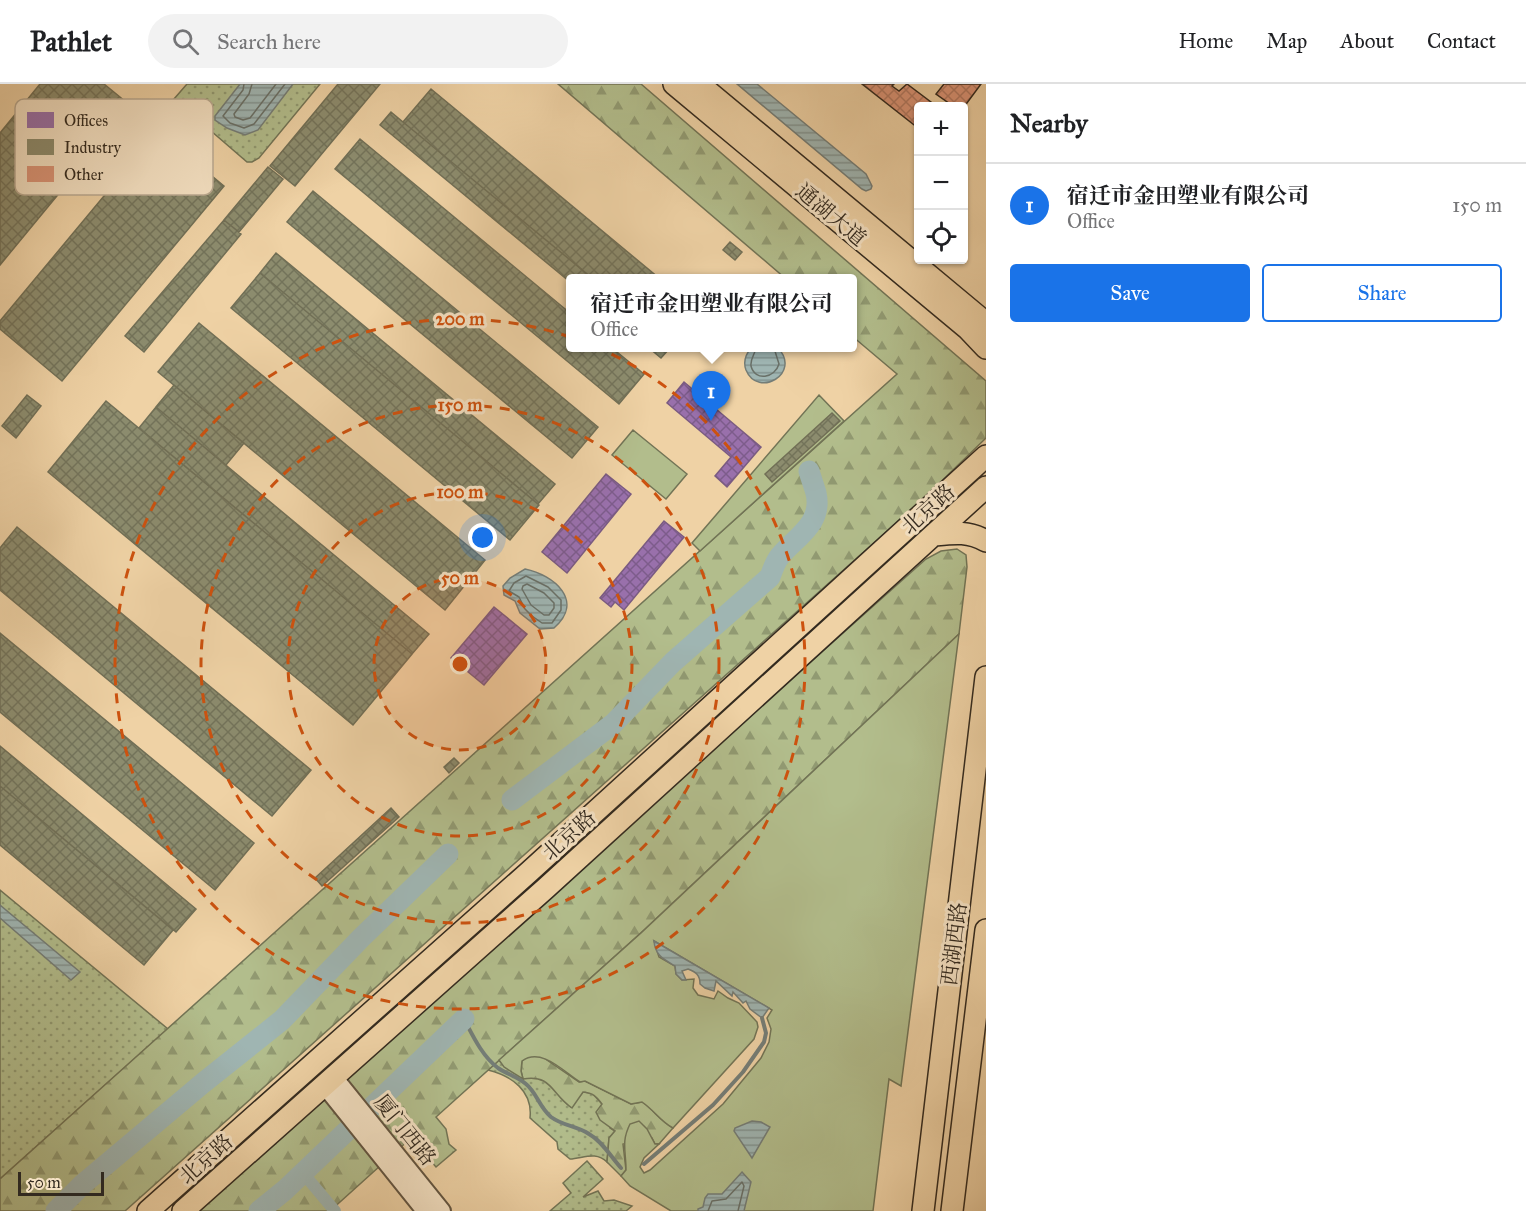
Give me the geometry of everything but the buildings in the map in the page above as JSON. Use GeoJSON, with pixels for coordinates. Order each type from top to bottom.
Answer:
{"type":"FeatureCollection","features":[{"type":"Feature","properties":{"kind":"main road","name":"通湖大道"},"geometry":{"type":"LineString","coordinates":[[675,84],[968,329],[986,348]]}},
{"type":"Feature","properties":{"kind":"main road","name":"通湖大道"},"geometry":{"type":"LineString","coordinates":[[699,84],[983,318]]}},
{"type":"Feature","properties":{"kind":"main road","name":"北京路"},"geometry":{"type":"LineString","coordinates":[[148,1211],[537,864],[986,456]]}},
{"type":"Feature","properties":{"kind":"main road","name":"北京路"},"geometry":{"type":"LineString","coordinates":[[183,1211],[546,888],[986,487]]}},
{"type":"Feature","properties":{"kind":"main road"},"geometry":{"type":"LineString","coordinates":[[935,535],[960,532],[980,537],[986,541]]}},
{"type":"Feature","properties":{"kind":"main road","name":"西湖西路"},"geometry":{"type":"LineString","coordinates":[[923,1211],[986,677]]}},
{"type":"Feature","properties":{"kind":"main road","name":"西湖西路"},"geometry":{"type":"LineString","coordinates":[[952,1211],[986,930]]}},
{"type":"Feature","properties":{"kind":"street","name":"厦门西路"},"geometry":{"type":"LineString","coordinates":[[329,1081],[376,1141],[425,1211]]}},
{"type":"Feature","properties":{"kind":"street","name":"厦门西路"},"geometry":{"type":"LineString","coordinates":[[376,1141],[442,1211]]}},
{"type":"Feature","properties":{"kind":"green space"},"geometry":{"type":"Polygon","coordinates":[[[187,84],[320,84],[259,158],[252,162],[247,162],[213,133],[213,99],[174,99],[187,84]]]}},
{"type":"Feature","properties":{"kind":"green space"},"geometry":{"type":"Polygon","coordinates":[[[558,84],[641,84],[986,381],[986,438],[922,500],[125,1211],[0,1211],[0,1179],[897,374],[857,340],[857,274],[780,274],[558,84]]]}},
{"type":"Feature","properties":{"kind":"green space"},"geometry":{"type":"Polygon","coordinates":[[[819,395],[844,421],[700,551],[692,543],[819,395]]]}},
{"type":"Feature","properties":{"kind":"green space"},"geometry":{"type":"Polygon","coordinates":[[[633,430],[687,474],[666,499],[612,455],[633,430]]]}},
{"type":"Feature","properties":{"kind":"green space"},"geometry":{"type":"Polygon","coordinates":[[[957,549],[966,555],[967,567],[959,634],[644,930],[436,1117],[446,1129],[449,1144],[456,1150],[436,1167],[411,1138],[330,1211],[195,1211],[926,559],[941,551],[957,549]]]}},
{"type":"Feature","properties":{"kind":"green space"},"geometry":{"type":"Polygon","coordinates":[[[959,634],[901,1086],[889,1079],[873,1211],[671,1211],[630,1186],[621,1176],[626,1170],[625,1141],[630,1124],[639,1121],[647,1129],[655,1144],[659,1144],[644,1158],[640,1167],[644,1173],[723,1104],[761,1058],[769,1042],[771,1029],[767,1018],[772,1010],[654,941],[659,957],[675,966],[676,974],[682,980],[694,979],[693,988],[698,995],[714,999],[718,991],[739,1003],[757,1022],[758,1027],[754,1039],[673,1128],[642,1102],[631,1104],[585,1081],[580,1082],[552,1062],[537,1057],[529,1057],[522,1061],[523,1079],[504,1067],[499,1060],[641,933],[959,634]]]}},
{"type":"Feature","properties":{"kind":"green space"},"geometry":{"type":"Polygon","coordinates":[[[0,890],[168,1029],[0,1179],[0,890]]]}},
{"type":"Feature","properties":{"kind":"green space"},"geometry":{"type":"Polygon","coordinates":[[[530,1055],[541,1056],[579,1082],[585,1081],[631,1104],[642,1102],[673,1128],[659,1144],[655,1144],[652,1138],[623,1144],[626,1170],[621,1176],[607,1162],[609,1138],[615,1131],[600,1120],[596,1112],[602,1104],[594,1095],[583,1092],[572,1108],[546,1082],[533,1078],[523,1079],[522,1061],[530,1055]]]}},
{"type":"Feature","properties":{"kind":"green space"},"geometry":{"type":"Polygon","coordinates":[[[499,1060],[510,1069],[544,1079],[571,1107],[583,1092],[592,1093],[602,1104],[610,1128],[615,1131],[609,1138],[607,1162],[594,1156],[570,1159],[558,1149],[557,1142],[530,1118],[528,1100],[519,1086],[505,1076],[488,1070],[499,1060]]]}},
{"type":"Feature","properties":{"kind":"green space"},"geometry":{"type":"Polygon","coordinates":[[[587,1161],[603,1179],[583,1197],[598,1191],[604,1201],[614,1200],[632,1206],[626,1211],[550,1211],[571,1193],[563,1183],[587,1161]]]}},
{"type":"Feature","properties":{"kind":"water"},"geometry":{"type":"Polygon","coordinates":[[[240,84],[293,84],[258,130],[245,135],[215,120],[215,116],[240,84]]]}},
{"type":"Feature","properties":{"kind":"water"},"geometry":{"type":"Polygon","coordinates":[[[737,84],[757,84],[866,174],[872,186],[871,189],[866,191],[862,189],[737,84]]]}},
{"type":"Feature","properties":{"kind":"water"},"geometry":{"type":"Polygon","coordinates":[[[748,352],[781,352],[785,366],[782,374],[768,382],[759,382],[752,378],[746,370],[748,352]]]}},
{"type":"Feature","properties":{"kind":"water"},"geometry":{"type":"Polygon","coordinates":[[[525,569],[536,572],[555,583],[566,599],[567,608],[563,618],[554,628],[540,629],[520,613],[515,601],[504,595],[503,586],[510,578],[525,569]]]}},
{"type":"Feature","properties":{"kind":"water"},"geometry":{"type":"Polygon","coordinates":[[[0,905],[80,972],[71,980],[0,918],[0,905]]]}},
{"type":"Feature","properties":{"kind":"water"},"geometry":{"type":"Polygon","coordinates":[[[654,941],[769,1008],[762,1018],[750,1009],[746,1001],[743,1003],[733,992],[732,996],[716,981],[714,991],[705,988],[700,984],[697,974],[688,969],[682,971],[686,980],[682,980],[676,974],[675,966],[658,953],[654,941]]]}},
{"type":"Feature","properties":{"kind":"water"},"geometry":{"type":"Polygon","coordinates":[[[752,1121],[761,1122],[770,1127],[752,1158],[734,1131],[735,1128],[752,1121]]]}},
{"type":"Feature","properties":{"kind":"water"},"geometry":{"type":"Polygon","coordinates":[[[742,1172],[751,1182],[744,1211],[698,1211],[703,1207],[708,1194],[722,1194],[742,1172]]]}},
{"type":"Feature","properties":{"kind":"waterway"},"geometry":{"type":"LineString","coordinates":[[512,800],[613,724],[673,662],[770,577],[778,558],[807,529],[816,513],[816,493],[809,471]]}},
{"type":"Feature","properties":{"kind":"waterway"},"geometry":{"type":"LineString","coordinates":[[56,1211],[83,1184],[282,1020],[361,938],[448,854]]}},
{"type":"Feature","properties":{"kind":"waterway"},"geometry":{"type":"LineString","coordinates":[[644,1164],[713,1105],[743,1072],[764,1042],[766,1033],[762,1018]]}},
{"type":"Feature","properties":{"kind":"waterway"},"geometry":{"type":"LineString","coordinates":[[464,1019],[478,1045],[492,1063],[526,1084],[551,1117],[594,1137],[621,1168]]}},
{"type":"Feature","properties":{"kind":"waterway"},"geometry":{"type":"LineString","coordinates":[[259,1211],[285,1190],[464,1019]]}},
{"type":"Feature","properties":{"kind":"waterway"},"geometry":{"type":"LineString","coordinates":[[303,1173],[335,1211]]}},
{"type":"Feature","properties":{"kind":"place","name":"宿迁市金田塑业有限公司"},"geometry":{"type":"Point","coordinates":[711,421]}}]}
